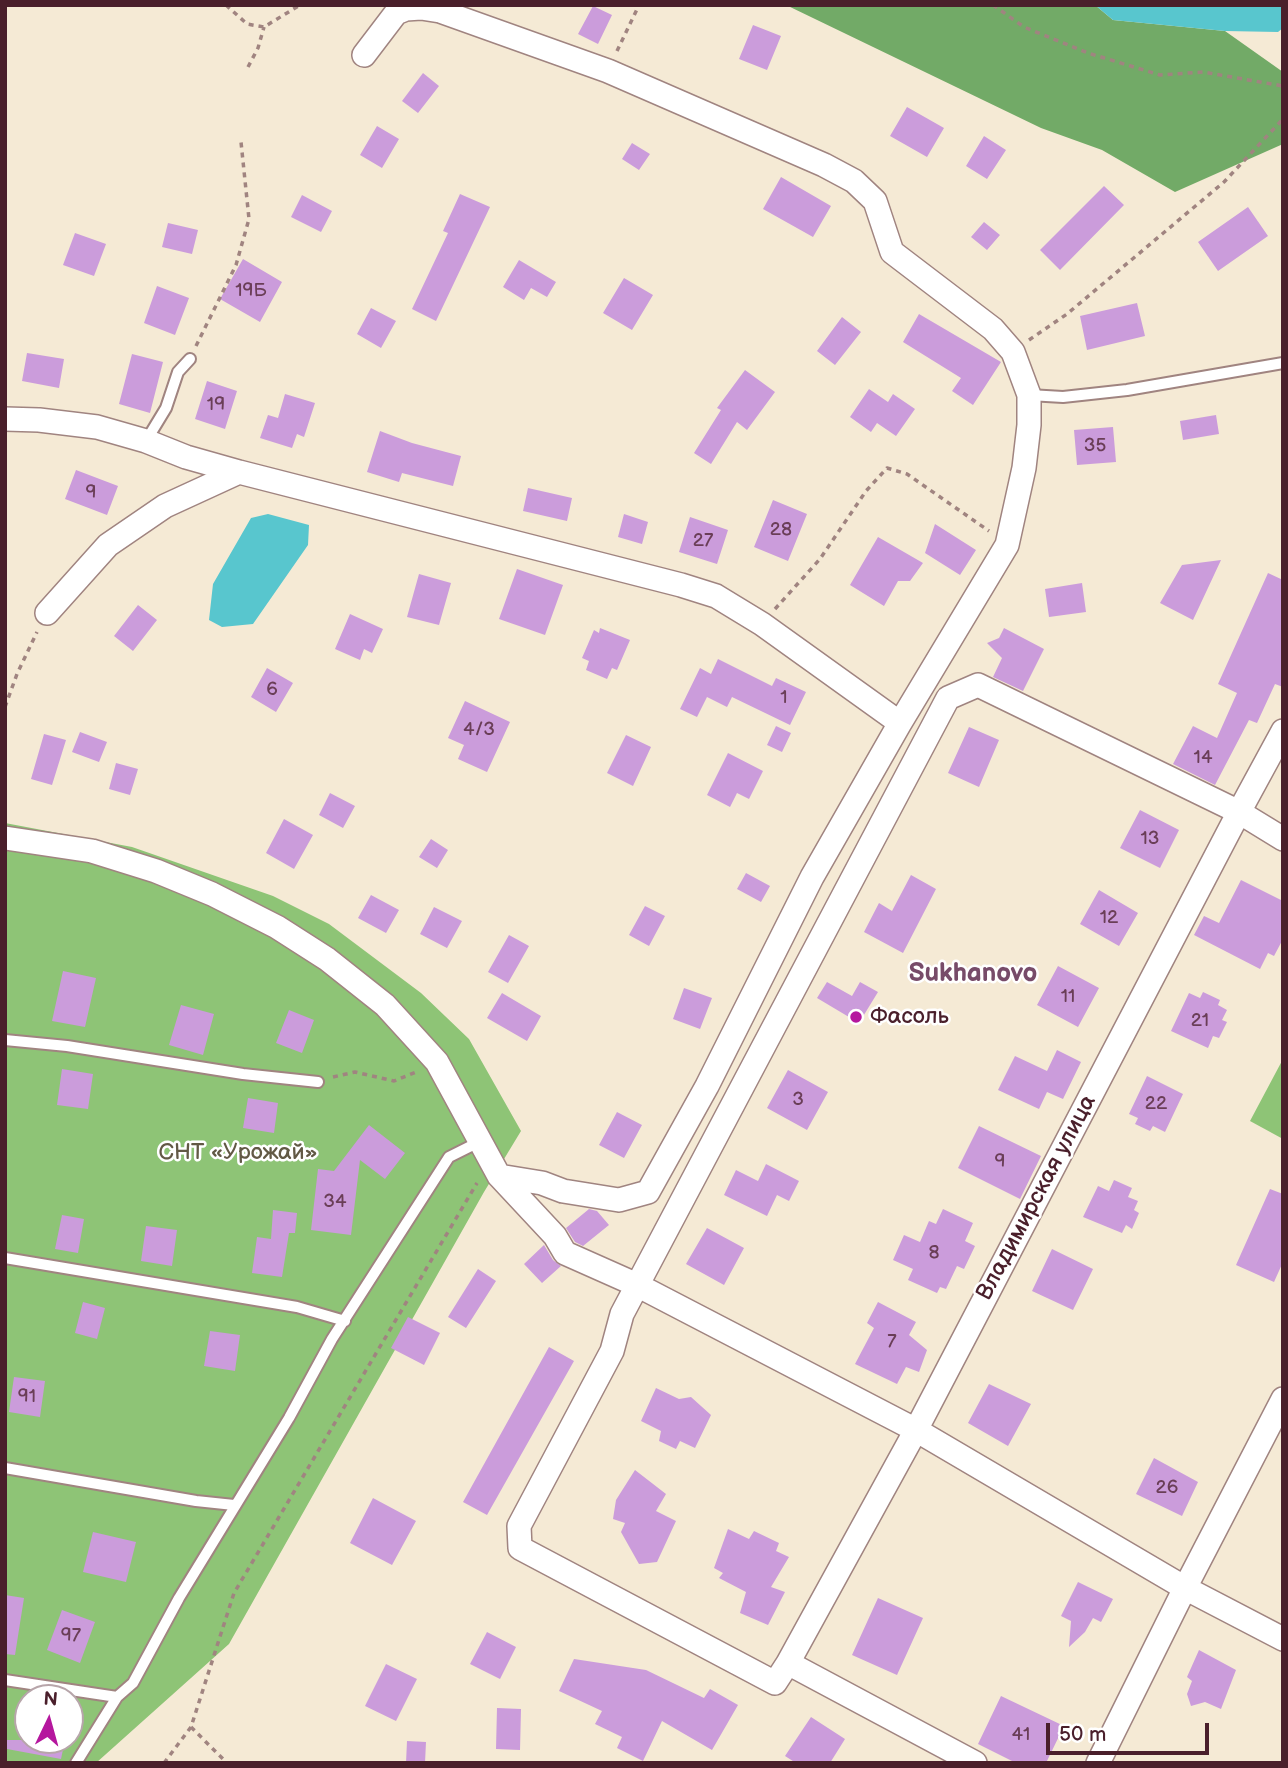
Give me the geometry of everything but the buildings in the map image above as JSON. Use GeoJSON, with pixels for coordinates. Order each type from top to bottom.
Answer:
{"type":"FeatureCollection","features":[{"type":"Feature","properties":{"kind":"street"},"geometry":{"type":"LineString","coordinates":[[364,55],[396,13],[421,8],[440,12],[608,71],[824,165],[854,181],[875,201],[892,253],[993,329],[1013,352],[1029,395],[1024,468],[1007,545],[900,723],[812,877],[707,1086],[648,1192],[619,1200],[562,1191],[490,1159]]}},
{"type":"Feature","properties":{"kind":"street"},"geometry":{"type":"LineString","coordinates":[[5,419],[97,426],[239,472],[716,596],[762,624],[900,723]]}},
{"type":"Feature","properties":{"kind":"street"},"geometry":{"type":"LineString","coordinates":[[47,613],[108,545],[165,506],[239,472]]}},
{"type":"Feature","properties":{"kind":"street"},"geometry":{"type":"LineString","coordinates":[[975,1763],[788,1663],[775,1683],[520,1548],[519,1526],[612,1351],[622,1314],[637,1285],[948,698],[978,685],[1239,812],[1283,839]]}},
{"type":"Feature","properties":{"kind":"street","name":"Владимирская улица"},"geometry":{"type":"LineString","coordinates":[[788,1663],[916,1430],[1283,731]]}},
{"type":"Feature","properties":{"kind":"street"},"geometry":{"type":"LineString","coordinates":[[5,838],[92,851],[156,871],[212,894],[277,927],[327,958],[386,1005],[437,1062],[490,1159],[555,1236],[565,1253],[637,1285],[916,1430],[1185,1588],[1283,1639]]}},
{"type":"Feature","properties":{"kind":"street"},"geometry":{"type":"LineString","coordinates":[[1098,1763],[1283,1399]]}},
{"type":"Feature","properties":{"kind":"lane"},"geometry":{"type":"LineString","coordinates":[[146,441],[166,408],[178,372],[190,359]]}},
{"type":"Feature","properties":{"kind":"lane"},"geometry":{"type":"LineString","coordinates":[[1029,395],[1063,397],[1127,390],[1283,363]]}},
{"type":"Feature","properties":{"kind":"lane"},"geometry":{"type":"LineString","coordinates":[[5,1040],[66,1046],[128,1058],[317,1082]]}},
{"type":"Feature","properties":{"kind":"lane"},"geometry":{"type":"LineString","coordinates":[[76,1763],[117,1697],[132,1683],[234,1505],[289,1418],[332,1339],[449,1157],[490,1159]]}},
{"type":"Feature","properties":{"kind":"lane"},"geometry":{"type":"LineString","coordinates":[[5,1258],[297,1307],[345,1321]]}},
{"type":"Feature","properties":{"kind":"lane"},"geometry":{"type":"LineString","coordinates":[[5,1468],[234,1505]]}},
{"type":"Feature","properties":{"kind":"lane"},"geometry":{"type":"LineString","coordinates":[[5,1680],[117,1697]]}},
{"type":"Feature","properties":{"kind":"path"},"geometry":{"type":"LineString","coordinates":[[226,5],[247,24],[264,27],[300,5]]}},
{"type":"Feature","properties":{"kind":"path"},"geometry":{"type":"LineString","coordinates":[[608,71],[639,5]]}},
{"type":"Feature","properties":{"kind":"path"},"geometry":{"type":"LineString","coordinates":[[993,5],[1024,27],[1088,52],[1160,75],[1203,72],[1283,86]]}},
{"type":"Feature","properties":{"kind":"path"},"geometry":{"type":"LineString","coordinates":[[248,67],[258,48],[264,27]]}},
{"type":"Feature","properties":{"kind":"path"},"geometry":{"type":"LineString","coordinates":[[1013,352],[1067,314],[1224,182],[1283,119]]}},
{"type":"Feature","properties":{"kind":"path"},"geometry":{"type":"LineString","coordinates":[[190,359],[236,265],[248,219],[241,142]]}},
{"type":"Feature","properties":{"kind":"path"},"geometry":{"type":"LineString","coordinates":[[762,624],[820,559],[866,491],[887,468],[907,474],[1007,545]]}},
{"type":"Feature","properties":{"kind":"path"},"geometry":{"type":"LineString","coordinates":[[5,707],[17,674],[47,613]]}},
{"type":"Feature","properties":{"kind":"path"},"geometry":{"type":"LineString","coordinates":[[317,1082],[355,1072],[394,1082],[437,1062]]}},
{"type":"Feature","properties":{"kind":"path"},"geometry":{"type":"LineString","coordinates":[[164,1763],[191,1727],[234,1593],[490,1159]]}},
{"type":"Feature","properties":{"kind":"path"},"geometry":{"type":"LineString","coordinates":[[191,1727],[227,1763]]}},
{"type":"Feature","properties":{"kind":"green space"},"geometry":{"type":"Polygon","coordinates":[[[786,5],[1095,5],[1113,20],[1225,31],[1283,72],[1283,144],[1175,192],[1102,150],[1041,128],[786,5]]]}},
{"type":"Feature","properties":{"kind":"green space","name":"СНТ «Урожай»"},"geometry":{"type":"Polygon","coordinates":[[[5,823],[132,847],[273,896],[329,924],[421,993],[469,1039],[521,1131],[229,1644],[96,1763],[5,1763],[5,823]]]}},
{"type":"Feature","properties":{"kind":"green space"},"geometry":{"type":"Polygon","coordinates":[[[1283,1059],[1283,1139],[1250,1121],[1283,1059]]]}},
{"type":"Feature","properties":{"kind":"water"},"geometry":{"type":"Polygon","coordinates":[[[1095,5],[1283,5],[1283,28],[1278,32],[1225,31],[1113,20],[1095,5]]]}},
{"type":"Feature","properties":{"kind":"water"},"geometry":{"type":"Polygon","coordinates":[[[268,514],[309,525],[308,545],[253,624],[222,627],[209,620],[213,584],[251,518],[268,514]]]}},
{"type":"Feature","properties":{"kind":"place","name":"Фасоль"},"geometry":{"type":"Point","coordinates":[856,1017]}},
{"type":"Feature","properties":{"kind":"district","name":"Sukhanovo"},"geometry":{"type":"Point","coordinates":[973,974]}}]}
